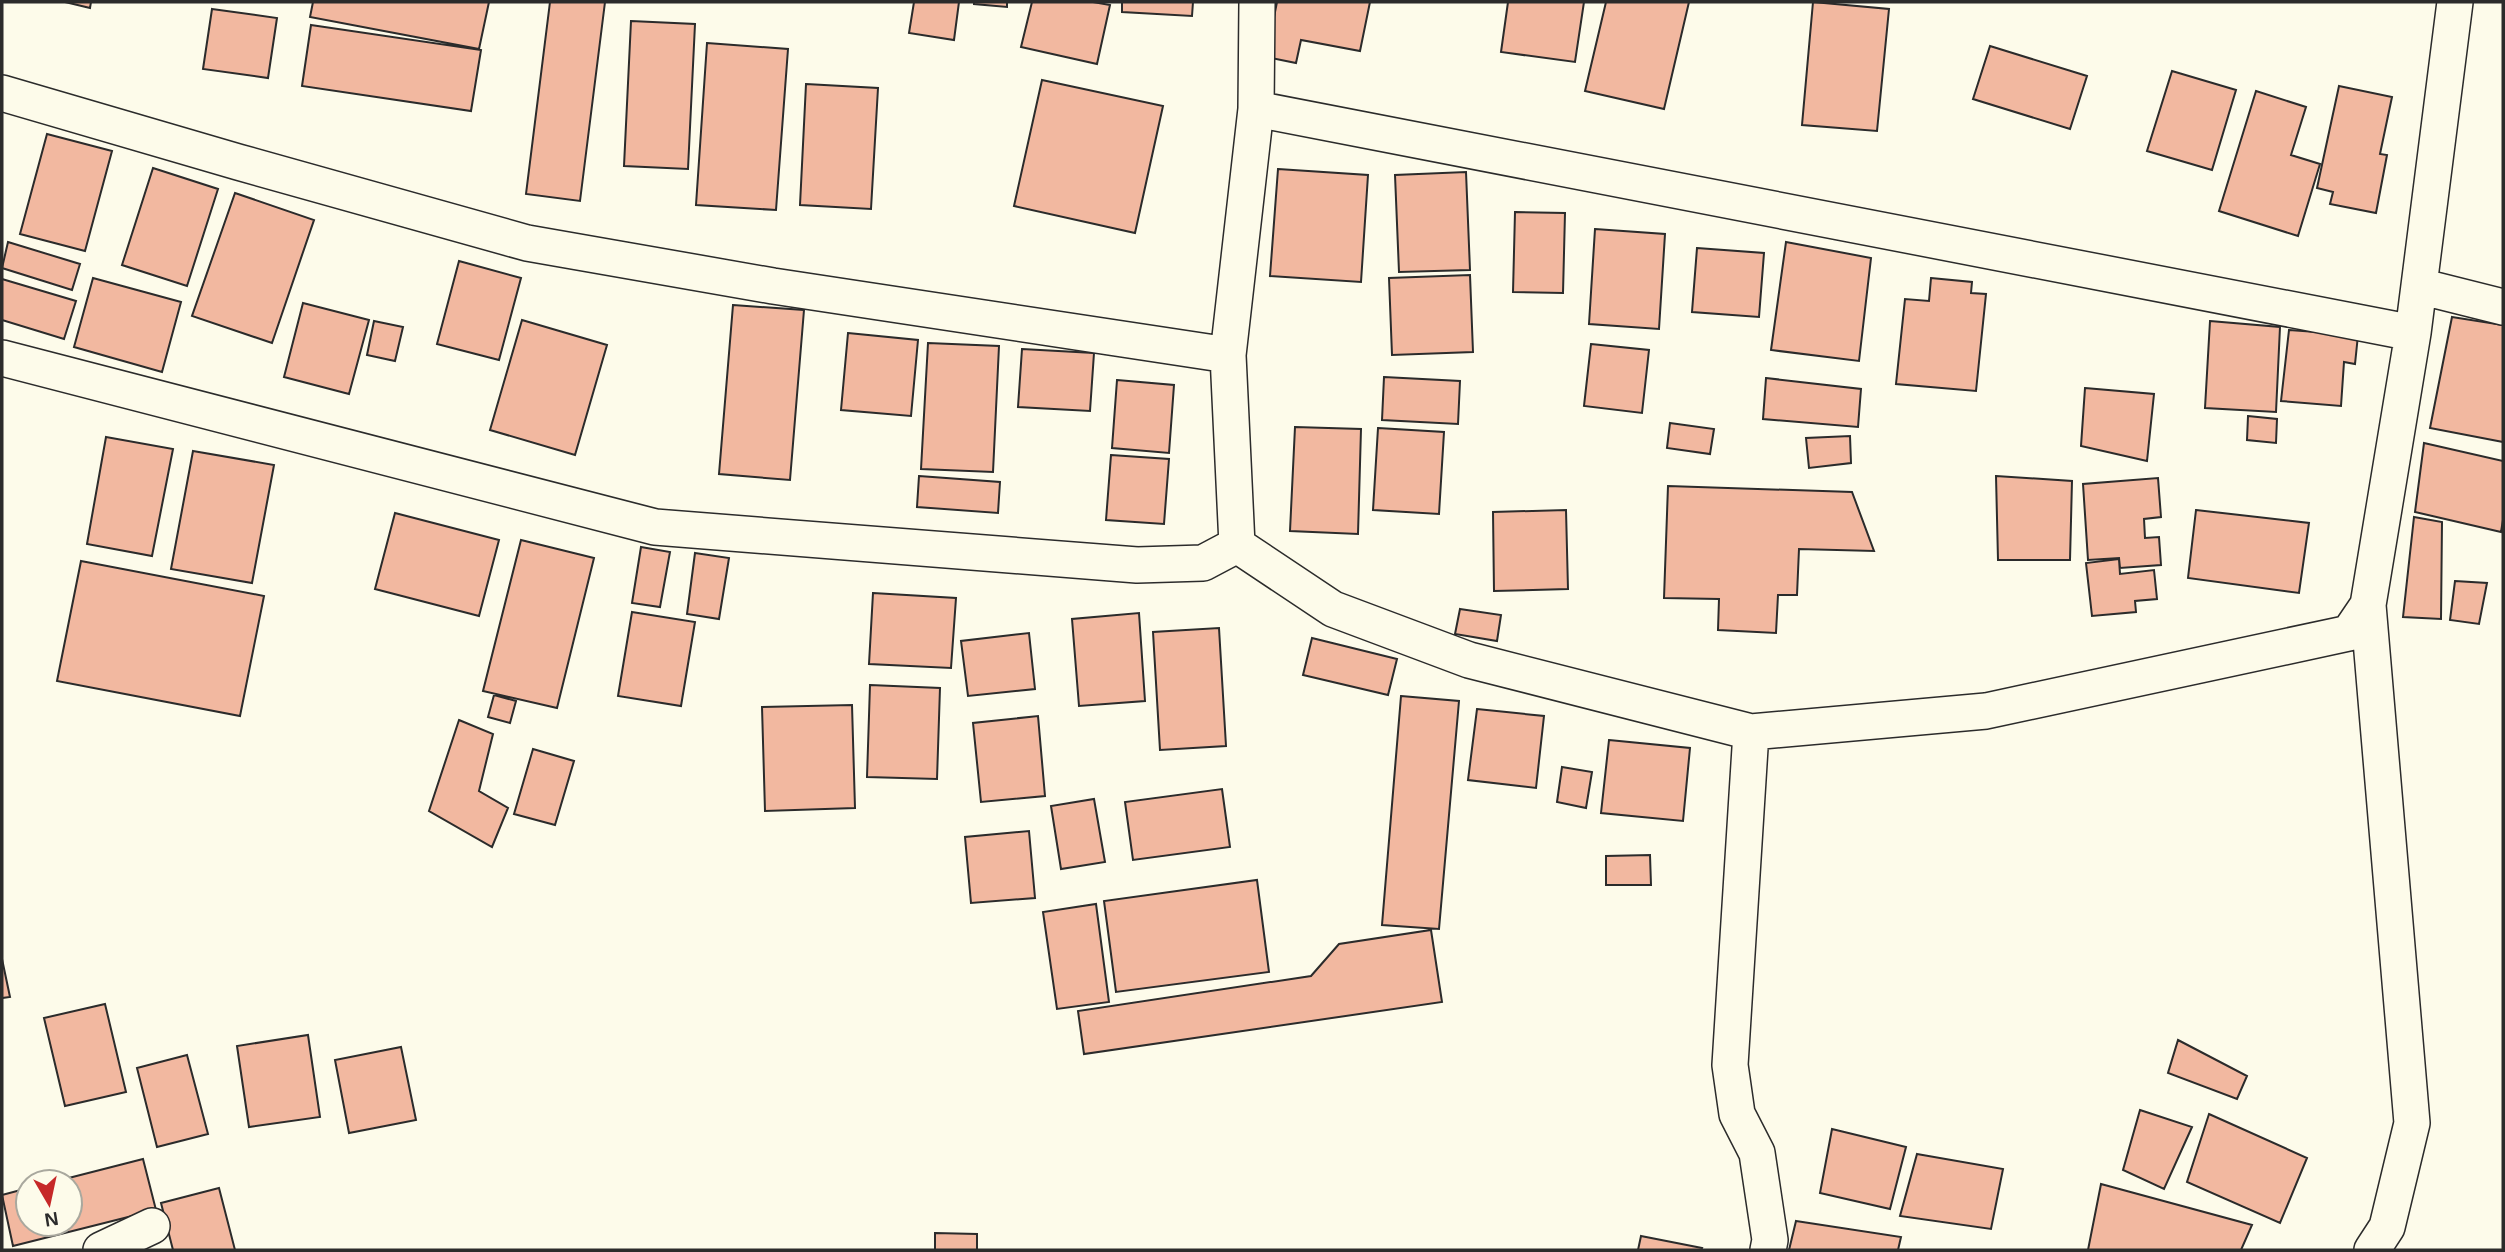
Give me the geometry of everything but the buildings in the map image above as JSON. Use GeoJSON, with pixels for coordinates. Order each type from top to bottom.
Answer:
{"type":"FeatureCollection","features":[{"type":"Feature","properties":{"kind":"street"},"geometry":{"type":"LineString","coordinates":[[1237,545],[1228,355],[1256,109],[1257,2]]}},
{"type":"Feature","properties":{"kind":"street"},"geometry":{"type":"LineString","coordinates":[[2372,1250],[2387,1227],[2412,1123],[2368,605],[2413,333],[2455,2]]}},
{"type":"Feature","properties":{"kind":"street"},"geometry":{"type":"LineString","coordinates":[[2,93],[527,243],[773,286],[1228,355]]}},
{"type":"Feature","properties":{"kind":"street"},"geometry":{"type":"LineString","coordinates":[[1256,109],[2413,333]]}},
{"type":"Feature","properties":{"kind":"street"},"geometry":{"type":"LineString","coordinates":[[2419,286],[2503,307]]}},
{"type":"Feature","properties":{"kind":"street"},"geometry":{"type":"LineString","coordinates":[[2,358],[655,527],[1137,565],[1203,563],[1237,545]]}},
{"type":"Feature","properties":{"kind":"street"},"geometry":{"type":"LineString","coordinates":[[1237,545],[1333,609],[1469,660],[1751,732],[1986,711],[2349,633],[2368,605]]}},
{"type":"Feature","properties":{"kind":"street"},"geometry":{"type":"LineString","coordinates":[[1751,732],[1730,1065],[1737,1114],[1757,1153],[1770,1240],[1768,1250]]}},
{"type":"Feature","properties":{"kind":"street"},"geometry":{"type":"LineString","coordinates":[[101,1250],[152,1226]]}}]}
